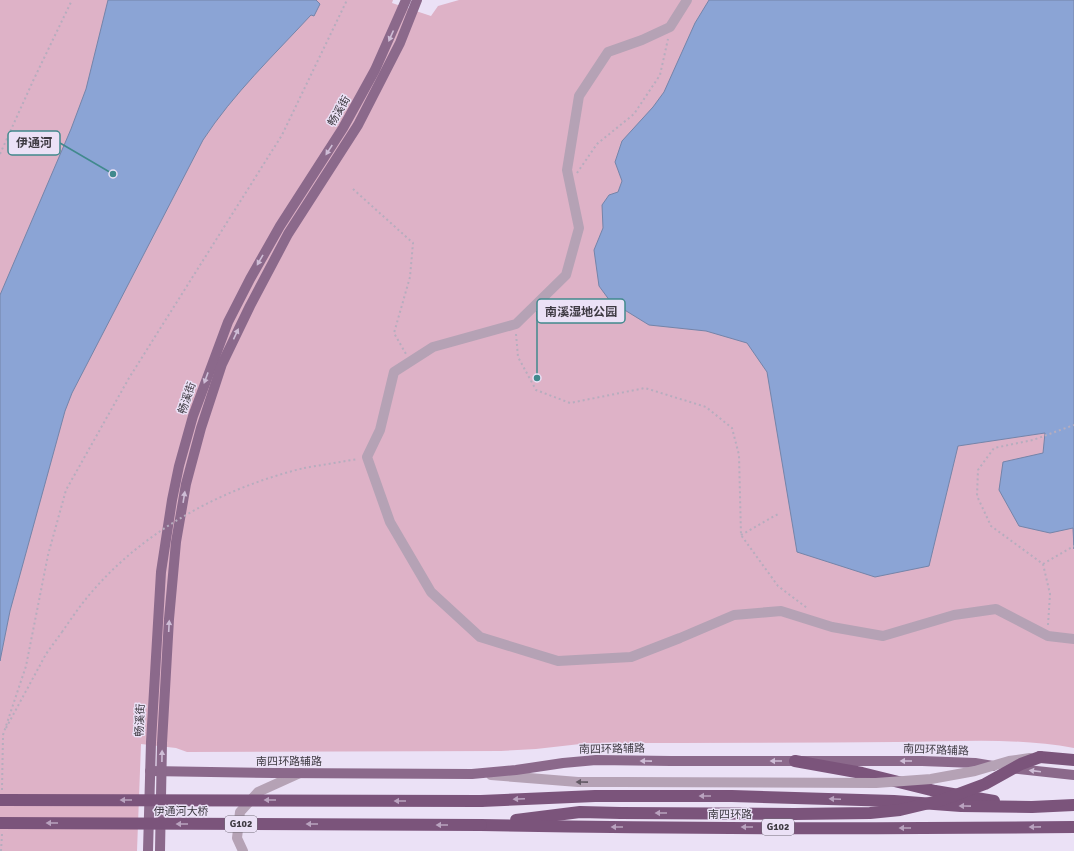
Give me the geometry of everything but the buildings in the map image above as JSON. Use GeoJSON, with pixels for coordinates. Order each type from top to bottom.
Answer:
{"type":"FeatureCollection","features":[{"type":"Feature","properties":{"kind":"highway"},"geometry":{"type":"LineString","coordinates":[[482,825],[580,812],[794,814],[870,813],[900,810],[942,800],[985,784],[1021,764],[1040,757],[1074,760]]}},
{"type":"Feature","properties":{"kind":"highway"},"geometry":{"type":"LineString","coordinates":[[795,761],[862,773],[935,791],[992,800],[1069,806]]}},
{"type":"Feature","properties":{"kind":"highway"},"geometry":{"type":"LineString","coordinates":[[1,798],[481,801],[595,796],[740,796],[894,801],[960,806],[1069,806]]}},
{"type":"Feature","properties":{"kind":"highway"},"geometry":{"type":"LineString","coordinates":[[544,798],[615,813]]}},
{"type":"Feature","properties":{"kind":"highway","name":"伊通河大桥"},"geometry":{"type":"LineString","coordinates":[[1,825],[482,825]]}},
{"type":"Feature","properties":{"kind":"highway","name":"南四环路"},"geometry":{"type":"LineString","coordinates":[[482,825],[945,829],[1074,827]]}},
{"type":"Feature","properties":{"kind":"main road","name":"畅溪街"},"geometry":{"type":"LineString","coordinates":[[148,851],[150,771],[161,572],[173,493],[193,416],[228,322],[250,279],[280,226],[343,128],[375,70],[406,0]]}},
{"type":"Feature","properties":{"kind":"main road","name":"畅溪街"},"geometry":{"type":"LineString","coordinates":[[160,851],[161,771],[169,620],[176,542],[186,484],[201,428],[222,364],[250,306],[288,234],[358,124],[400,43],[418,0]]}},
{"type":"Feature","properties":{"kind":"main road","name":"南四环路辅路"},"geometry":{"type":"LineString","coordinates":[[150,771],[472,774],[596,760],[922,761],[975,764],[1074,775]]}},
{"type":"Feature","properties":{"kind":"street"},"geometry":{"type":"LineString","coordinates":[[687,0],[670,27],[642,40],[608,52],[578,96],[567,170],[579,228],[566,275],[516,324],[433,347],[394,372],[380,430],[367,457],[390,522],[431,592],[480,637],[558,661],[631,657],[734,615],[781,611],[832,627],[883,636],[954,615],[996,609],[1048,636],[1074,639]]}},
{"type":"Feature","properties":{"kind":"street"},"geometry":{"type":"LineString","coordinates":[[472,774],[578,782],[876,783],[931,779],[975,771],[1009,761],[1040,757]]}},
{"type":"Feature","properties":{"kind":"street"},"geometry":{"type":"LineString","coordinates":[[243,851],[237,838],[240,812],[258,792],[300,773]]}},
{"type":"Feature","properties":{"kind":"path"},"geometry":{"type":"LineString","coordinates":[[0,154],[33,80],[72,0]]}},
{"type":"Feature","properties":{"kind":"path"},"geometry":{"type":"LineString","coordinates":[[1,798],[3,734],[26,666],[48,555],[66,490],[129,378],[282,135],[347,0]]}},
{"type":"Feature","properties":{"kind":"path"},"geometry":{"type":"LineString","coordinates":[[570,184],[597,144],[634,114],[660,75],[670,27]]}},
{"type":"Feature","properties":{"kind":"path"},"geometry":{"type":"LineString","coordinates":[[353,189],[413,243],[410,277],[394,333],[411,361]]}},
{"type":"Feature","properties":{"kind":"path"},"geometry":{"type":"LineString","coordinates":[[516,324],[518,357],[536,390],[570,403],[645,388],[706,407],[732,428],[739,455],[741,535],[778,586],[808,609]]}},
{"type":"Feature","properties":{"kind":"path"},"geometry":{"type":"LineString","coordinates":[[1048,636],[1050,594],[1043,564],[991,526],[977,496],[978,470],[994,448],[1034,440],[1074,425]]}},
{"type":"Feature","properties":{"kind":"path"},"geometry":{"type":"LineString","coordinates":[[3,734],[46,654],[62,632],[98,585],[154,535],[207,503],[274,476],[304,468],[367,457]]}},
{"type":"Feature","properties":{"kind":"path"},"geometry":{"type":"LineString","coordinates":[[741,535],[778,514]]}},
{"type":"Feature","properties":{"kind":"path"},"geometry":{"type":"LineString","coordinates":[[1043,564],[1074,546]]}},
{"type":"Feature","properties":{"kind":"path"},"geometry":{"type":"LineString","coordinates":[[1,825],[1,851]]}},
{"type":"Feature","properties":{"kind":"shaded area"},"geometry":{"type":"Polygon","coordinates":[[[0,0],[393,0],[392,3],[431,16],[438,6],[459,0],[1074,0],[1074,748],[1030,742],[985,741],[589,743],[501,751],[187,752],[176,748],[141,744],[137,851],[0,851],[0,0]]]}},
{"type":"Feature","properties":{"kind":"water"},"geometry":{"type":"Polygon","coordinates":[[[108,0],[316,0],[320,4],[314,16],[311,15],[268,60],[227,107],[203,140],[72,393],[65,411],[10,611],[0,661],[0,295],[71,129],[86,89],[108,0]]]}},
{"type":"Feature","properties":{"kind":"water"},"geometry":{"type":"Polygon","coordinates":[[[709,0],[1074,0],[1074,549],[1073,528],[1050,533],[1019,526],[999,490],[1003,462],[1043,453],[1045,433],[958,446],[929,566],[875,577],[797,552],[767,372],[747,343],[706,331],[649,325],[610,301],[599,286],[594,250],[603,228],[602,205],[609,195],[618,192],[622,181],[615,162],[622,141],[653,107],[664,92],[695,23],[709,0]]]}},
{"type":"Feature","properties":{"kind":"place","name":"伊通河"},"geometry":{"type":"Point","coordinates":[113,174]}},
{"type":"Feature","properties":{"kind":"place","name":"南溪湿地公园"},"geometry":{"type":"Point","coordinates":[537,378]}}]}
